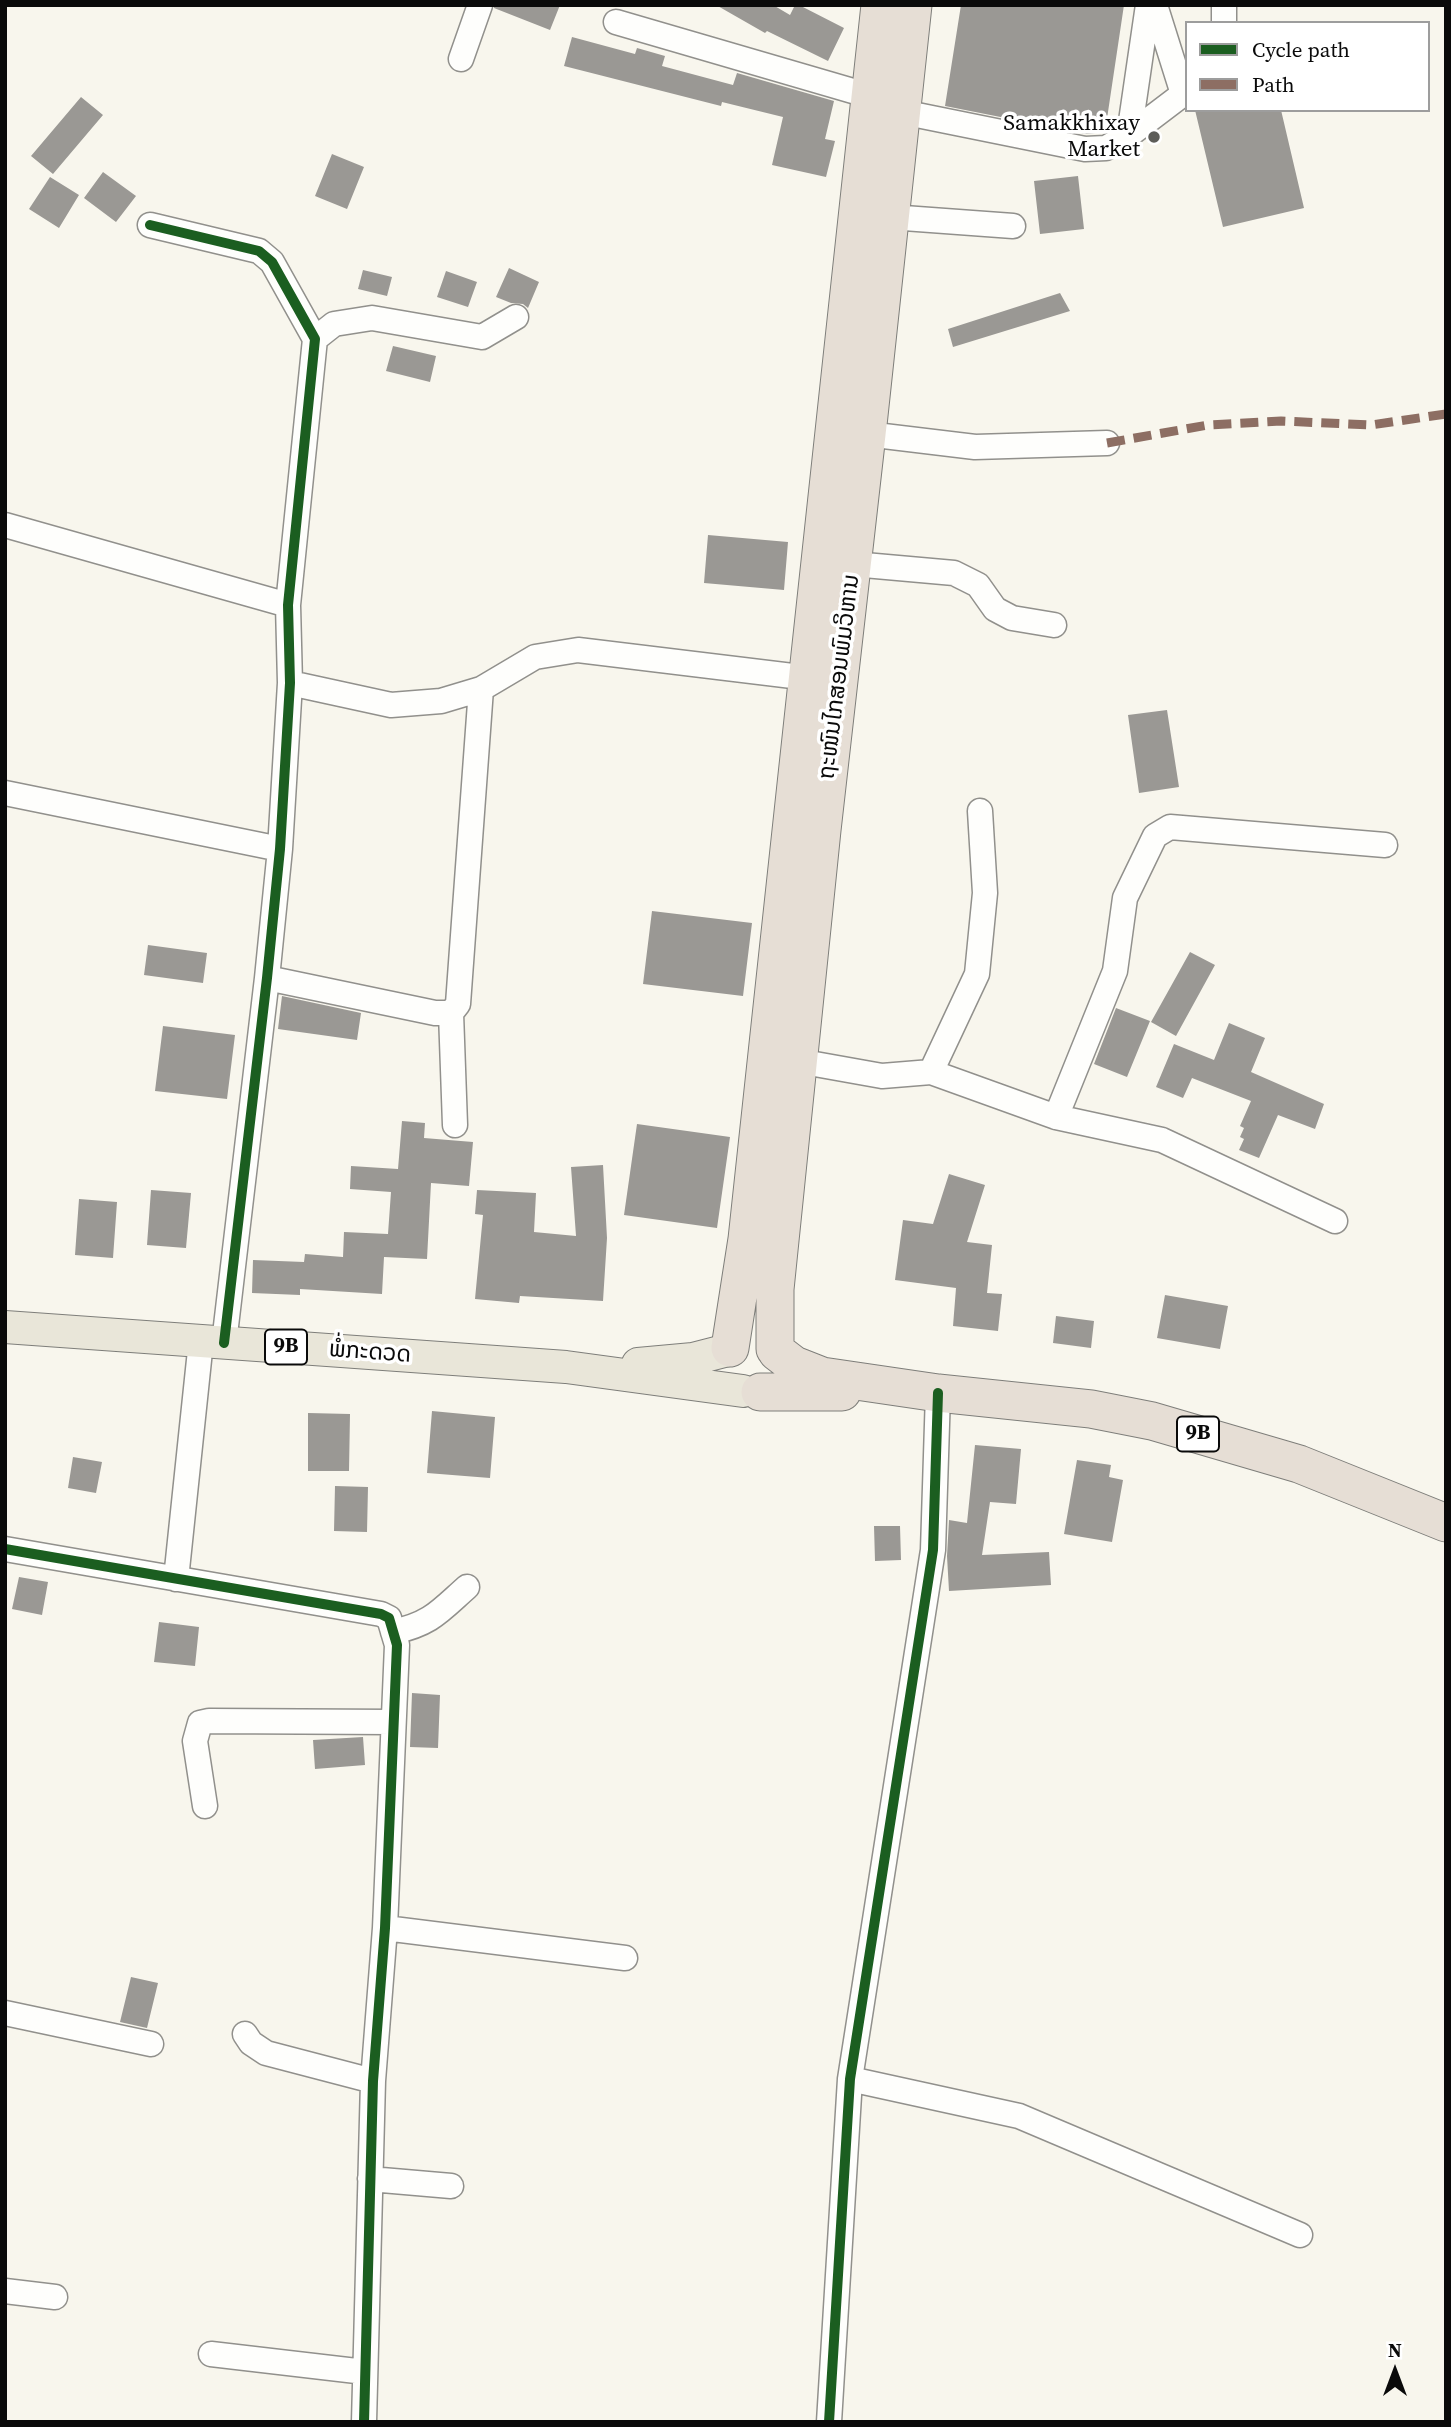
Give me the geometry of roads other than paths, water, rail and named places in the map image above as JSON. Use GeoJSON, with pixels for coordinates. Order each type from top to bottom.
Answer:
{"type":"FeatureCollection","features":[{"type":"Feature","properties":{"kind":"highway","name":"ຖະໜົນໄກສອນພົມວິຫານ"},"geometry":{"type":"LineString","coordinates":[[729,1349],[807,828],[853,564],[890,217],[880,5]]}},
{"type":"Feature","properties":{"kind":"highway","name":"ຖະໜົນໄກສອນພົມວິຫານ"},"geometry":{"type":"LineString","coordinates":[[776,1351],[775,1289],[798,1060],[807,828],[809,678],[886,104],[913,5]]}},
{"type":"Feature","properties":{"kind":"highway"},"geometry":{"type":"LineString","coordinates":[[753,1337],[762,1338],[776,1351],[780,1368],[773,1383],[751,1392],[729,1382],[723,1366],[729,1349],[736,1342],[753,1337]]}},
{"type":"Feature","properties":{"kind":"highway","name":"9B"},"geometry":{"type":"LineString","coordinates":[[776,1351],[794,1365],[822,1376],[938,1393],[1091,1409],[1152,1421],[1299,1464],[1446,1523]]}},
{"type":"Feature","properties":{"kind":"highway","name":"9B"},"geometry":{"type":"LineString","coordinates":[[751,1392],[938,1393]]}},
{"type":"Feature","properties":{"kind":"main road","name":"ພໍ່ກະດວດ"},"geometry":{"type":"LineString","coordinates":[[5,1327],[566,1367]]}},
{"type":"Feature","properties":{"kind":"main road","name":"9B"},"geometry":{"type":"LineString","coordinates":[[566,1367],[654,1364],[693,1359],[729,1349]]}},
{"type":"Feature","properties":{"kind":"main road","name":"9B"},"geometry":{"type":"LineString","coordinates":[[566,1367],[751,1392]]}},
{"type":"Feature","properties":{"kind":"street"},"geometry":{"type":"LineString","coordinates":[[461,59],[481,5]]}},
{"type":"Feature","properties":{"kind":"street"},"geometry":{"type":"LineString","coordinates":[[1129,135],[1148,5]]}},
{"type":"Feature","properties":{"kind":"street"},"geometry":{"type":"LineString","coordinates":[[616,22],[886,104],[1085,149],[1107,148],[1185,93],[1155,5]]}},
{"type":"Feature","properties":{"kind":"street"},"geometry":{"type":"LineString","coordinates":[[890,217],[1013,226]]}},
{"type":"Feature","properties":{"kind":"street"},"geometry":{"type":"LineString","coordinates":[[150,225],[259,251],[272,262],[315,339],[288,605],[290,683],[280,849],[268,978],[176,1578]]}},
{"type":"Feature","properties":{"kind":"street"},"geometry":{"type":"LineString","coordinates":[[315,339],[334,324],[372,318],[482,337],[516,317]]}},
{"type":"Feature","properties":{"kind":"street"},"geometry":{"type":"LineString","coordinates":[[867,434],[975,447],[1107,443]]}},
{"type":"Feature","properties":{"kind":"street"},"geometry":{"type":"LineString","coordinates":[[5,525],[288,605]]}},
{"type":"Feature","properties":{"kind":"street"},"geometry":{"type":"LineString","coordinates":[[853,564],[954,573],[978,586],[995,610],[1012,618],[1054,625]]}},
{"type":"Feature","properties":{"kind":"street"},"geometry":{"type":"LineString","coordinates":[[290,683],[391,705],[441,701],[481,689],[535,657],[578,650],[809,678]]}},
{"type":"Feature","properties":{"kind":"street"},"geometry":{"type":"LineString","coordinates":[[455,1125],[451,1013],[458,1004],[481,689]]}},
{"type":"Feature","properties":{"kind":"street"},"geometry":{"type":"LineString","coordinates":[[5,793],[280,849]]}},
{"type":"Feature","properties":{"kind":"street"},"geometry":{"type":"LineString","coordinates":[[931,1072],[976,974],[985,893],[980,811]]}},
{"type":"Feature","properties":{"kind":"street"},"geometry":{"type":"LineString","coordinates":[[1056,1117],[1115,971],[1125,898],[1155,836],[1170,827],[1385,845]]}},
{"type":"Feature","properties":{"kind":"street"},"geometry":{"type":"LineString","coordinates":[[268,978],[435,1013],[451,1013]]}},
{"type":"Feature","properties":{"kind":"street"},"geometry":{"type":"LineString","coordinates":[[798,1060],[882,1076],[931,1072],[1056,1117],[1162,1140],[1335,1221]]}},
{"type":"Feature","properties":{"kind":"street"},"geometry":{"type":"LineString","coordinates":[[829,2422],[850,2079],[933,1549],[938,1393]]}},
{"type":"Feature","properties":{"kind":"street"},"geometry":{"type":"LineString","coordinates":[[5,1549],[380,1614],[389,1618],[397,1645],[385,1928],[373,2081],[365,2422]]}},
{"type":"Feature","properties":{"kind":"street"},"geometry":{"type":"LineString","coordinates":[[393,1632],[416,1627],[434,1617],[467,1587]]}},
{"type":"Feature","properties":{"kind":"street"},"geometry":{"type":"LineString","coordinates":[[205,1807],[195,1741],[200,1723],[393,1722]]}},
{"type":"Feature","properties":{"kind":"street"},"geometry":{"type":"LineString","coordinates":[[385,1928],[625,1958]]}},
{"type":"Feature","properties":{"kind":"street"},"geometry":{"type":"LineString","coordinates":[[5,2013],[151,2044]]}},
{"type":"Feature","properties":{"kind":"street"},"geometry":{"type":"LineString","coordinates":[[245,2034],[251,2043],[266,2053],[373,2081]]}},
{"type":"Feature","properties":{"kind":"street"},"geometry":{"type":"LineString","coordinates":[[850,2079],[1019,2116],[1300,2235]]}},
{"type":"Feature","properties":{"kind":"street"},"geometry":{"type":"LineString","coordinates":[[370,2179],[450,2186]]}},
{"type":"Feature","properties":{"kind":"street"},"geometry":{"type":"LineString","coordinates":[[5,2291],[55,2297]]}},
{"type":"Feature","properties":{"kind":"street"},"geometry":{"type":"LineString","coordinates":[[211,2354],[365,2372]]}},
{"type":"Feature","properties":{"kind":"place","name":"Samakkhixay Market"},"geometry":{"type":"Point","coordinates":[1154,137]}}]}
